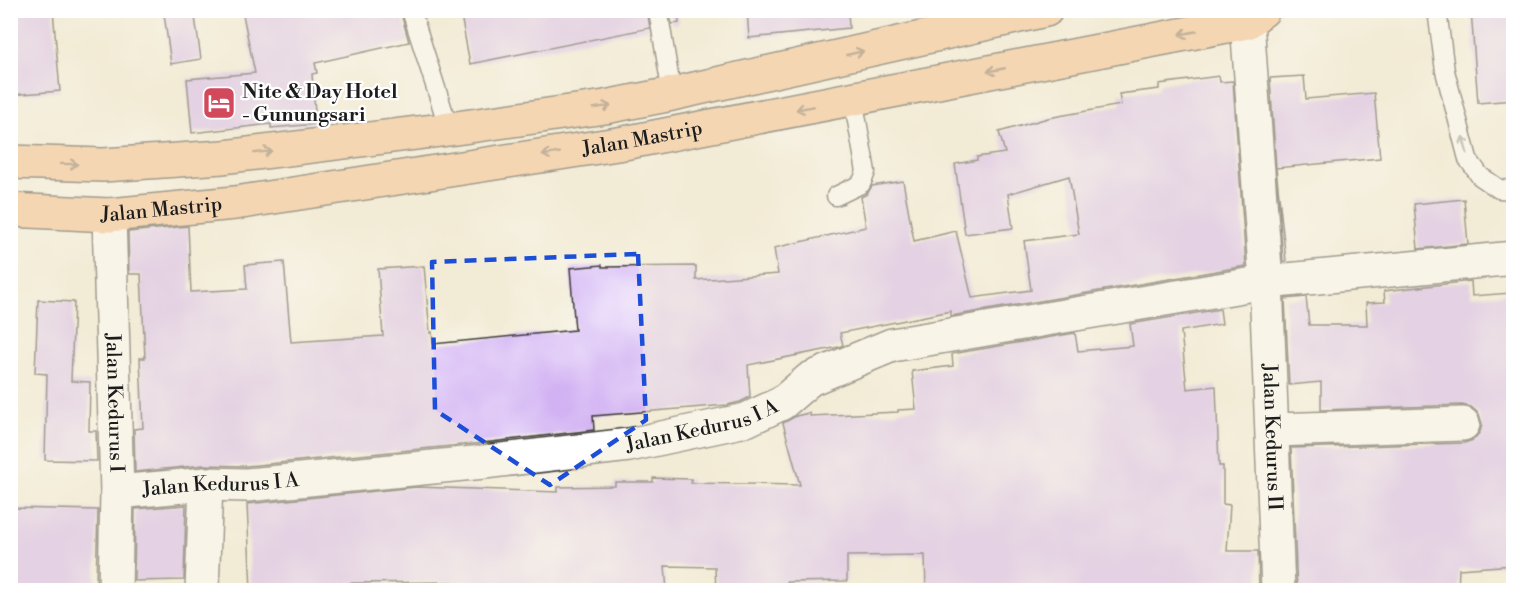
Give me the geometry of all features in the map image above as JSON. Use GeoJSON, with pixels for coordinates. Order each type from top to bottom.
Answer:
{"type":"FeatureCollection","features":[{"type":"Feature","properties":{"kind":"main road","name":"Jalan Mastrip"},"geometry":{"type":"LineString","coordinates":[[10,162],[103,165],[223,157],[449,129],[672,94],[1046,10]]}},
{"type":"Feature","properties":{"kind":"main road","name":"Jalan Mastrip"},"geometry":{"type":"LineString","coordinates":[[10,210],[110,215],[235,203],[624,143],[1255,16]]}},
{"type":"Feature","properties":{"kind":"street","name":"Jalan Kedurus II"},"geometry":{"type":"LineString","coordinates":[[1255,16],[1278,591]]}},
{"type":"Feature","properties":{"kind":"street","name":"Jalan Kedurus I"},"geometry":{"type":"LineString","coordinates":[[110,215],[117,492],[116,591]]}},
{"type":"Feature","properties":{"kind":"street"},"geometry":{"type":"LineString","coordinates":[[1266,282],[1514,258]]}},
{"type":"Feature","properties":{"kind":"street","name":"Jalan Kedurus I A"},"geometry":{"type":"LineString","coordinates":[[117,492],[206,484],[258,484],[629,445],[746,420],[782,403],[810,379],[892,345],[1266,282]]}},
{"type":"Feature","properties":{"kind":"street"},"geometry":{"type":"LineString","coordinates":[[1273,430],[1463,424]]}},
{"type":"Feature","properties":{"kind":"street"},"geometry":{"type":"LineString","coordinates":[[202,591],[206,484]]}},
{"type":"Feature","properties":{"kind":"lane"},"geometry":{"type":"LineString","coordinates":[[411,10],[449,129]]}},
{"type":"Feature","properties":{"kind":"lane"},"geometry":{"type":"LineString","coordinates":[[658,10],[672,94]]}},
{"type":"Feature","properties":{"kind":"lane"},"geometry":{"type":"LineString","coordinates":[[1437,10],[1445,71],[1468,159],[1480,176],[1499,189],[1514,190]]}},
{"type":"Feature","properties":{"kind":"lane"},"geometry":{"type":"LineString","coordinates":[[836,196],[861,184],[866,172],[853,98]]}},
{"type":"Feature","properties":{"kind":"highlighted area"},"geometry":{"type":"Polygon","coordinates":[[[638,254],[646,420],[550,485],[435,410],[432,262],[638,254]]]}},
{"type":"Feature","properties":{"kind":"building"},"geometry":{"type":"Polygon","coordinates":[[[10,10],[53,10],[60,91],[10,95],[10,10]]]}},
{"type":"Feature","properties":{"kind":"building"},"geometry":{"type":"Polygon","coordinates":[[[194,10],[201,59],[171,64],[164,14],[194,10]]]}},
{"type":"Feature","properties":{"kind":"building"},"geometry":{"type":"Polygon","coordinates":[[[242,10],[400,10],[409,42],[315,63],[317,73],[312,74],[316,124],[271,128],[271,124],[192,133],[187,79],[255,73],[242,10]]]}},
{"type":"Feature","properties":{"kind":"building"},"geometry":{"type":"Polygon","coordinates":[[[460,10],[647,10],[650,28],[470,64],[460,10]]]}},
{"type":"Feature","properties":{"kind":"building"},"geometry":{"type":"Polygon","coordinates":[[[669,10],[678,10],[679,23],[672,24],[669,10]]]}},
{"type":"Feature","properties":{"kind":"building"},"geometry":{"type":"Polygon","coordinates":[[[747,10],[848,10],[849,28],[749,38],[747,10]]]}},
{"type":"Feature","properties":{"kind":"building"},"geometry":{"type":"Polygon","coordinates":[[[1471,10],[1514,10],[1514,100],[1478,103],[1471,10]]]}},
{"type":"Feature","properties":{"kind":"building"},"geometry":{"type":"Polygon","coordinates":[[[1219,76],[1220,82],[1233,81],[1246,266],[951,316],[951,311],[840,333],[843,345],[839,347],[748,365],[750,397],[740,402],[593,416],[594,430],[246,466],[204,465],[135,472],[134,429],[143,428],[140,358],[145,358],[141,274],[129,274],[128,232],[188,226],[191,292],[247,289],[245,265],[284,262],[291,342],[383,336],[378,269],[424,266],[433,344],[575,330],[570,268],[602,265],[602,267],[696,266],[696,280],[778,274],[774,248],[866,227],[861,197],[867,194],[872,186],[903,181],[914,241],[956,231],[972,298],[1031,290],[1024,241],[1079,234],[1069,176],[1008,194],[1013,228],[965,234],[955,164],[977,160],[977,157],[1005,153],[999,132],[1048,118],[1121,105],[1119,94],[1159,89],[1159,84],[1219,76]]]}},
{"type":"Feature","properties":{"kind":"building"},"geometry":{"type":"Polygon","coordinates":[[[1304,76],[1306,99],[1374,93],[1380,158],[1276,168],[1270,78],[1304,76]]]}},
{"type":"Feature","properties":{"kind":"building"},"geometry":{"type":"Polygon","coordinates":[[[1276,168],[1286,261],[1283,261],[1276,168]]]}},
{"type":"Feature","properties":{"kind":"building"},"geometry":{"type":"Polygon","coordinates":[[[1464,199],[1468,244],[1418,249],[1414,204],[1464,199]]]}},
{"type":"Feature","properties":{"kind":"building"},"geometry":{"type":"Polygon","coordinates":[[[1471,281],[1472,296],[1511,293],[1514,317],[1514,565],[1459,569],[1458,591],[1297,591],[1291,448],[1464,443],[1473,440],[1480,432],[1482,424],[1479,414],[1471,407],[1462,405],[1321,410],[1321,382],[1289,385],[1285,299],[1306,297],[1309,325],[1367,325],[1366,303],[1385,302],[1384,291],[1471,281]]]}},
{"type":"Feature","properties":{"kind":"building"},"geometry":{"type":"Polygon","coordinates":[[[38,300],[74,302],[71,381],[90,382],[89,431],[96,431],[97,461],[45,460],[47,374],[35,373],[38,300]]]}},
{"type":"Feature","properties":{"kind":"building"},"geometry":{"type":"Polygon","coordinates":[[[1220,309],[1222,324],[1181,331],[1187,389],[1216,386],[1219,466],[1223,466],[1223,504],[1230,505],[1227,551],[1258,551],[1259,591],[926,591],[925,555],[847,556],[847,581],[787,582],[787,591],[716,591],[715,567],[665,566],[667,591],[453,591],[453,582],[349,583],[350,591],[251,591],[247,504],[417,487],[558,492],[558,487],[615,486],[615,482],[653,482],[653,478],[691,479],[691,483],[800,485],[783,423],[796,416],[809,413],[810,416],[898,412],[898,410],[916,409],[912,371],[953,366],[952,354],[1075,333],[1078,351],[1133,346],[1130,324],[1220,309]]]}},
{"type":"Feature","properties":{"kind":"building"},"geometry":{"type":"Polygon","coordinates":[[[186,505],[184,580],[134,581],[135,509],[186,505]]]}},
{"type":"Feature","properties":{"kind":"building"},"geometry":{"type":"Polygon","coordinates":[[[10,508],[98,510],[96,582],[81,582],[81,591],[10,591],[10,508]]]}},
{"type":"Feature","properties":{"kind":"place","name":"Nite & Day Hotel - Gunungsari"},"geometry":{"type":"Point","coordinates":[219,103]}}]}
